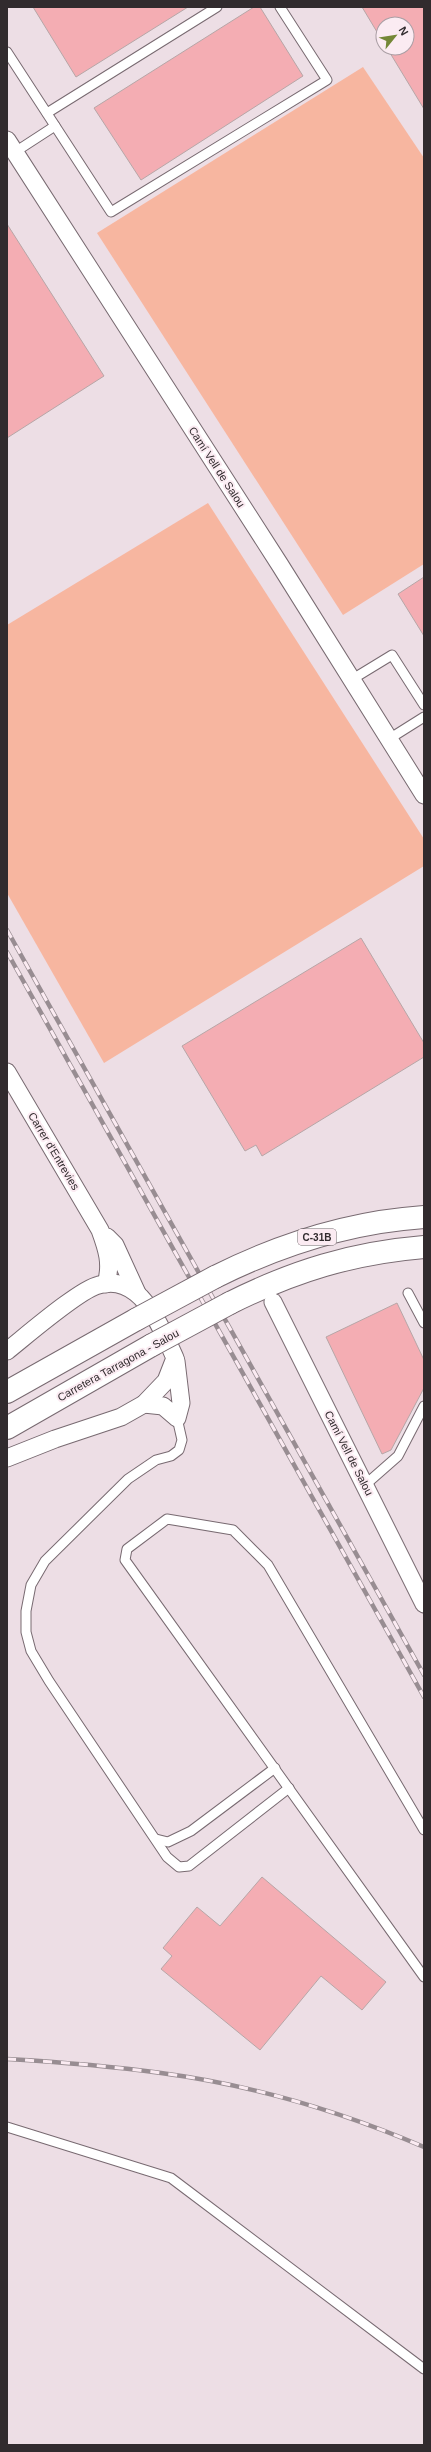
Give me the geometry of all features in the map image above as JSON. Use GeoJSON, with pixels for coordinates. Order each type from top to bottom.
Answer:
{"type":"FeatureCollection","features":[{"type":"Feature","properties":{"kind":"highway","name":"C-31B"},"geometry":{"type":"LineString","coordinates":[[7,1392],[215,1277],[284,1246],[387,1220],[424,1217]]}},
{"type":"Feature","properties":{"kind":"highway","name":"Carretera Tarragona - Salou"},"geometry":{"type":"LineString","coordinates":[[12,1426],[152,1345],[256,1290],[300,1272],[338,1260],[382,1251],[424,1247]]}},
{"type":"Feature","properties":{"kind":"highway"},"geometry":{"type":"LineString","coordinates":[[7,1388],[32,1378]]}},
{"type":"Feature","properties":{"kind":"street","name":"Camí Vell de Salou"},"geometry":{"type":"LineString","coordinates":[[11,146],[424,795]]}},
{"type":"Feature","properties":{"kind":"street","name":"Carrer d'Entrevies"},"geometry":{"type":"LineString","coordinates":[[7,1072],[100,1230],[108,1253],[110,1271],[106,1284]]}},
{"type":"Feature","properties":{"kind":"street","name":"Carrer d'Entrevies"},"geometry":{"type":"LineString","coordinates":[[100,1230],[115,1245],[137,1293],[159,1324],[175,1358],[181,1402],[177,1418]]}},
{"type":"Feature","properties":{"kind":"street"},"geometry":{"type":"LineString","coordinates":[[7,1351],[80,1295],[98,1285],[118,1283],[137,1293]]}},
{"type":"Feature","properties":{"kind":"street","name":"Camí Vell de Salou"},"geometry":{"type":"LineString","coordinates":[[273,1302],[424,1604]]}},
{"type":"Feature","properties":{"kind":"street"},"geometry":{"type":"LineString","coordinates":[[7,1458],[56,1439],[121,1417],[144,1404],[166,1381],[175,1358]]}},
{"type":"Feature","properties":{"kind":"street"},"geometry":{"type":"LineString","coordinates":[[144,1404],[163,1406],[177,1418]]}},
{"type":"Feature","properties":{"kind":"lane"},"geometry":{"type":"LineString","coordinates":[[47,113],[217,7]]}},
{"type":"Feature","properties":{"kind":"lane"},"geometry":{"type":"LineString","coordinates":[[7,52],[111,212],[327,80],[280,7]]}},
{"type":"Feature","properties":{"kind":"lane"},"geometry":{"type":"LineString","coordinates":[[11,146],[55,126]]}},
{"type":"Feature","properties":{"kind":"lane"},"geometry":{"type":"LineString","coordinates":[[351,680],[392,654],[424,705]]}},
{"type":"Feature","properties":{"kind":"lane"},"geometry":{"type":"LineString","coordinates":[[389,739],[424,718]]}},
{"type":"Feature","properties":{"kind":"lane"},"geometry":{"type":"LineString","coordinates":[[408,1293],[424,1323]]}},
{"type":"Feature","properties":{"kind":"lane"},"geometry":{"type":"LineString","coordinates":[[365,1485],[398,1456],[424,1406]]}},
{"type":"Feature","properties":{"kind":"lane"},"geometry":{"type":"LineString","coordinates":[[177,1418],[182,1440],[179,1450],[170,1456],[150,1464],[128,1479],[45,1561],[31,1585],[26,1611],[26,1632],[32,1652],[49,1681],[156,1838],[167,1857],[179,1867],[189,1866],[289,1788]]}},
{"type":"Feature","properties":{"kind":"lane"},"geometry":{"type":"LineString","coordinates":[[424,1830],[268,1565],[233,1530],[167,1519],[127,1549],[125,1560],[424,1977]]}},
{"type":"Feature","properties":{"kind":"lane"},"geometry":{"type":"LineString","coordinates":[[156,1838],[168,1842],[191,1831],[275,1768]]}},
{"type":"Feature","properties":{"kind":"lane"},"geometry":{"type":"LineString","coordinates":[[7,2127],[171,2178],[424,2369]]}},
{"type":"Feature","properties":{"kind":"shaded area"},"geometry":{"type":"Polygon","coordinates":[[[363,67],[424,158],[424,564],[343,615],[97,233],[363,67]]]}},
{"type":"Feature","properties":{"kind":"shaded area"},"geometry":{"type":"Polygon","coordinates":[[[208,503],[424,839],[424,866],[104,1063],[7,893],[7,625],[208,503]]]}},
{"type":"Feature","properties":{"kind":"building"},"geometry":{"type":"Polygon","coordinates":[[[33,7],[188,7],[76,77],[33,7]]]}},
{"type":"Feature","properties":{"kind":"building"},"geometry":{"type":"Polygon","coordinates":[[[254,7],[260,7],[303,76],[141,180],[94,108],[254,7]]]}},
{"type":"Feature","properties":{"kind":"building"},"geometry":{"type":"Polygon","coordinates":[[[362,7],[424,7],[424,109],[392,56],[415,56],[415,16],[375,16],[375,29],[362,7]]]}},
{"type":"Feature","properties":{"kind":"building"},"geometry":{"type":"Polygon","coordinates":[[[7,224],[104,376],[7,438],[7,224]]]}},
{"type":"Feature","properties":{"kind":"building"},"geometry":{"type":"Polygon","coordinates":[[[424,577],[424,636],[398,594],[424,577]]]}},
{"type":"Feature","properties":{"kind":"building"},"geometry":{"type":"Polygon","coordinates":[[[361,938],[424,1043],[424,1057],[262,1156],[256,1145],[245,1151],[182,1046],[361,938]]]}},
{"type":"Feature","properties":{"kind":"building"},"geometry":{"type":"Polygon","coordinates":[[[397,1303],[424,1360],[424,1388],[391,1450],[382,1454],[326,1337],[397,1303]]]}},
{"type":"Feature","properties":{"kind":"building"},"geometry":{"type":"Polygon","coordinates":[[[262,1877],[386,1982],[362,2010],[321,1976],[260,2050],[161,1969],[172,1956],[163,1948],[197,1907],[220,1926],[262,1877]]]}},
{"type":"Feature","properties":{"kind":"railway"},"geometry":{"type":"LineString","coordinates":[[7,930],[424,1675]]}},
{"type":"Feature","properties":{"kind":"railway"},"geometry":{"type":"LineString","coordinates":[[7,952],[424,1697]]}},
{"type":"Feature","properties":{"kind":"railway"},"geometry":{"type":"LineString","coordinates":[[7,2059],[123,2068],[195,2078],[229,2085],[262,2092],[328,2111],[424,2147]]}}]}
